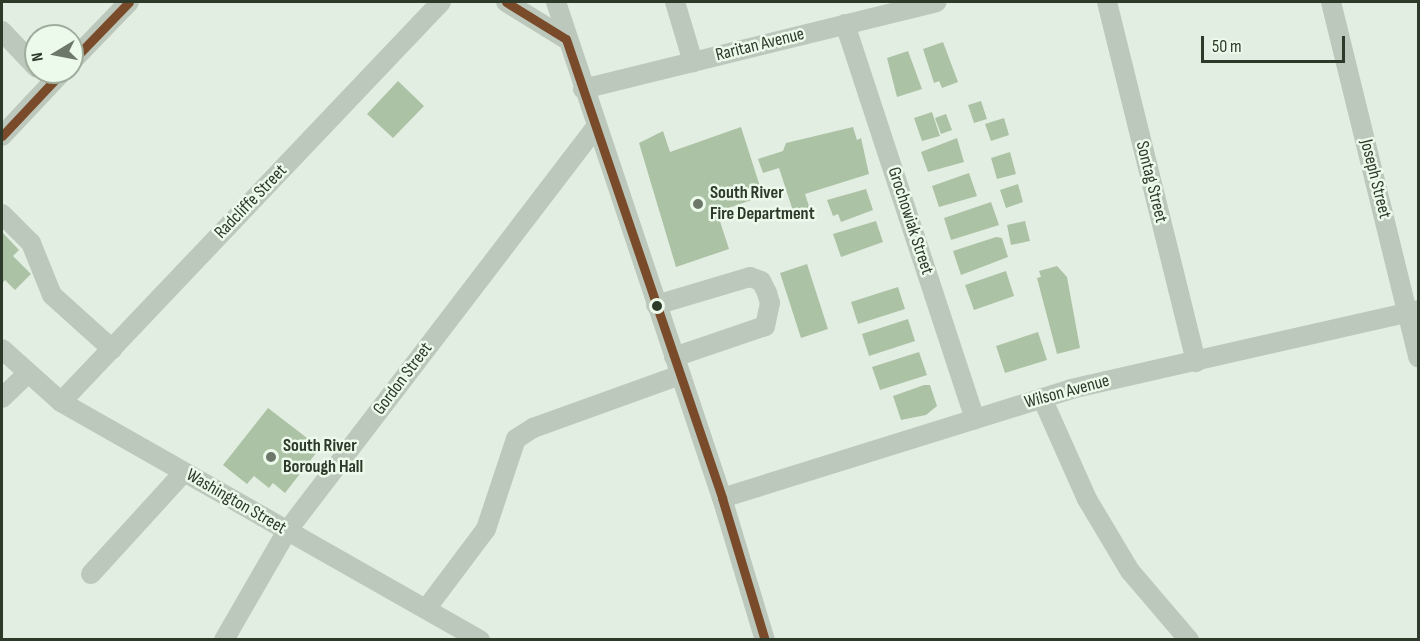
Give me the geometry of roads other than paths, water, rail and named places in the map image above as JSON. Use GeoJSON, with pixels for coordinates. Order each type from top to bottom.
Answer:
{"type":"FeatureCollection","features":[{"type":"Feature","properties":{"kind":"street"},"geometry":{"type":"LineString","coordinates":[[84,49],[129,2]]}},
{"type":"Feature","properties":{"kind":"street","name":"Radcliffe Street"},"geometry":{"type":"LineString","coordinates":[[61,402],[441,2]]}},
{"type":"Feature","properties":{"kind":"street"},"geometry":{"type":"LineString","coordinates":[[506,2],[567,39]]}},
{"type":"Feature","properties":{"kind":"street"},"geometry":{"type":"LineString","coordinates":[[556,2],[722,498],[765,639]]}},
{"type":"Feature","properties":{"kind":"street"},"geometry":{"type":"LineString","coordinates":[[675,2],[693,62]]}},
{"type":"Feature","properties":{"kind":"street","name":"Raritan Avenue"},"geometry":{"type":"LineString","coordinates":[[584,89],[936,2]]}},
{"type":"Feature","properties":{"kind":"street","name":"Sontag Street"},"geometry":{"type":"LineString","coordinates":[[1107,2],[1196,362]]}},
{"type":"Feature","properties":{"kind":"street","name":"Joseph Street"},"geometry":{"type":"LineString","coordinates":[[1331,2],[1413,311],[1419,357]]}},
{"type":"Feature","properties":{"kind":"street","name":"Grochowiak Street"},"geometry":{"type":"LineString","coordinates":[[845,24],[975,419]]}},
{"type":"Feature","properties":{"kind":"street"},"geometry":{"type":"LineString","coordinates":[[2,31],[24,54]]}},
{"type":"Feature","properties":{"kind":"street"},"geometry":{"type":"LineString","coordinates":[[2,136],[45,84]]}},
{"type":"Feature","properties":{"kind":"street","name":"Gordon Street"},"geometry":{"type":"LineString","coordinates":[[224,639],[287,531],[596,127]]}},
{"type":"Feature","properties":{"kind":"street"},"geometry":{"type":"LineString","coordinates":[[2,214],[31,243],[52,295],[112,349]]}},
{"type":"Feature","properties":{"kind":"street"},"geometry":{"type":"LineString","coordinates":[[426,609],[486,529],[516,438],[533,428],[765,326],[770,303],[760,281],[750,277],[656,305]]}},
{"type":"Feature","properties":{"kind":"street","name":"Wilson Avenue"},"geometry":{"type":"LineString","coordinates":[[722,498],[1042,398],[1413,311]]}},
{"type":"Feature","properties":{"kind":"street","name":"Washington Street"},"geometry":{"type":"LineString","coordinates":[[2,349],[61,402],[480,639]]}},
{"type":"Feature","properties":{"kind":"street"},"geometry":{"type":"LineString","coordinates":[[2,398],[28,374]]}},
{"type":"Feature","properties":{"kind":"street"},"geometry":{"type":"LineString","coordinates":[[1042,398],[1087,499],[1130,571],[1189,639]]}},
{"type":"Feature","properties":{"kind":"street"},"geometry":{"type":"LineString","coordinates":[[91,574],[184,472]]}},
{"type":"Feature","properties":{"kind":"place","name":"South River Fire Department"},"geometry":{"type":"Point","coordinates":[698,204]}},
{"type":"Feature","properties":{"kind":"place","name":"South River Borough Hall"},"geometry":{"type":"Point","coordinates":[271,457]}}]}
